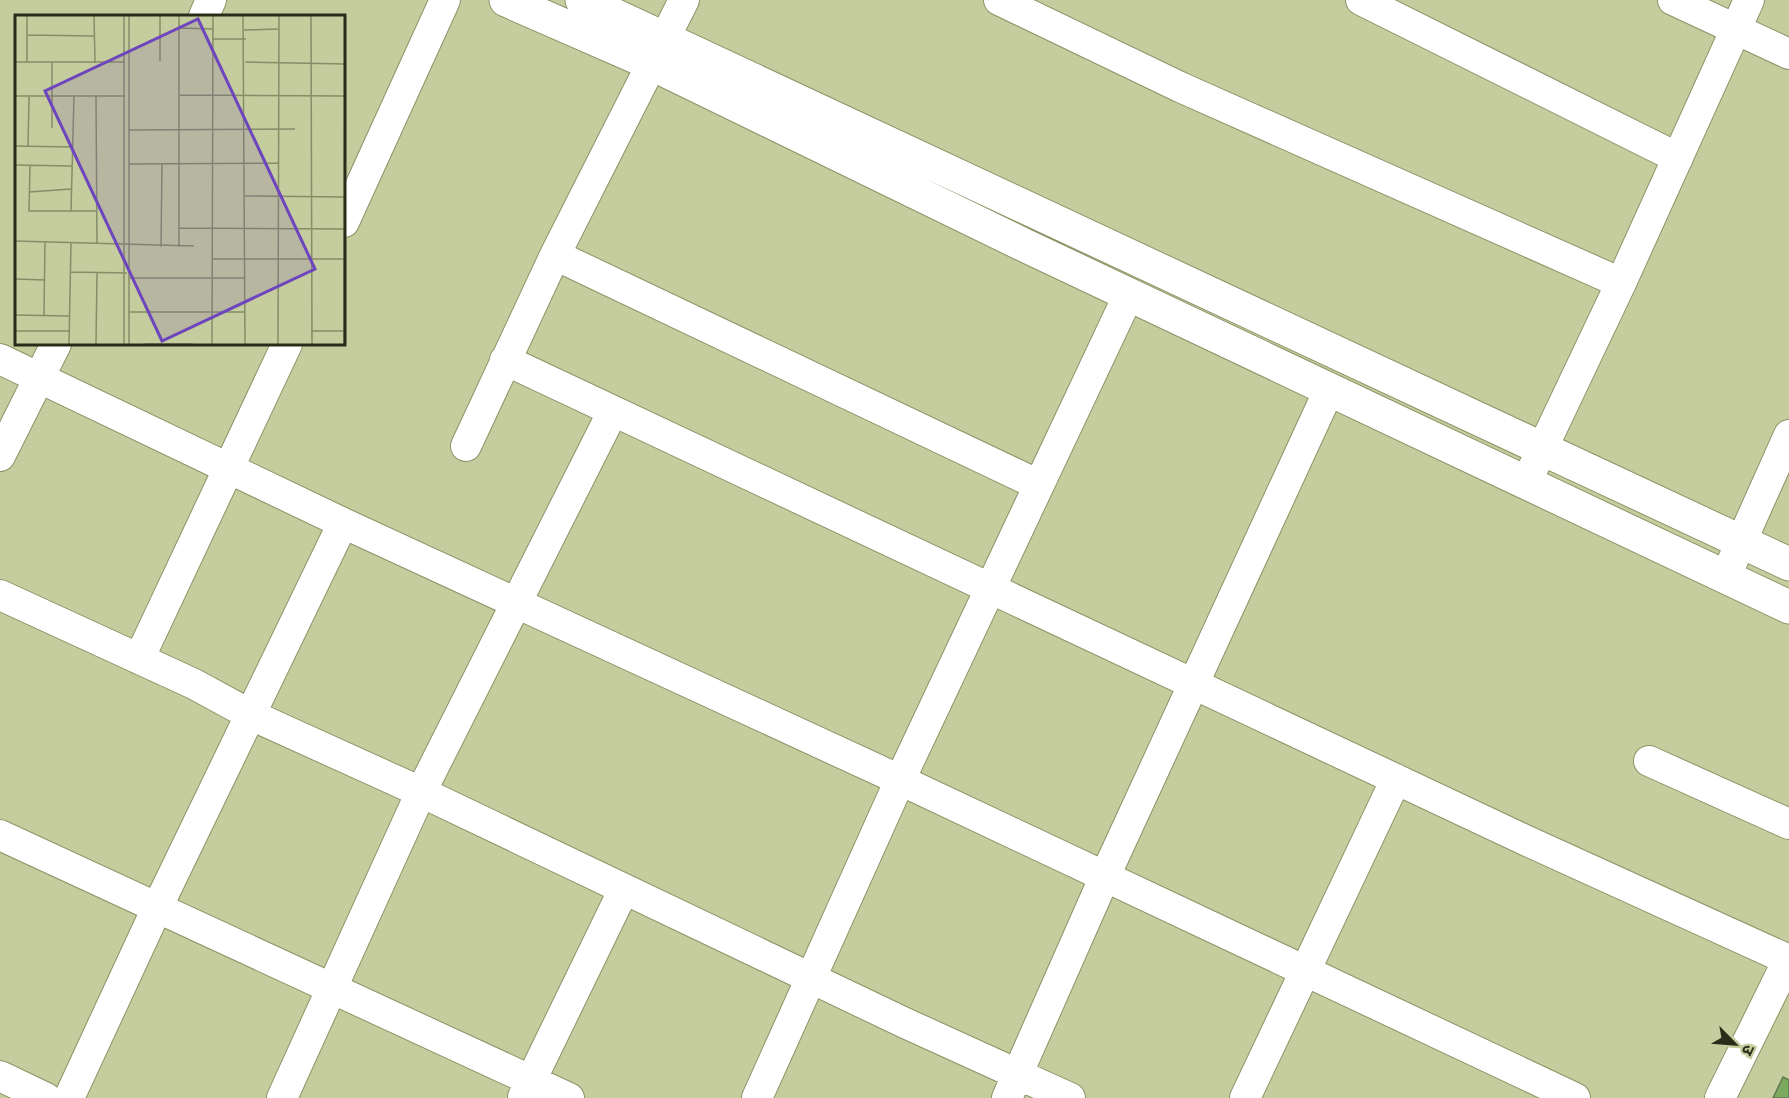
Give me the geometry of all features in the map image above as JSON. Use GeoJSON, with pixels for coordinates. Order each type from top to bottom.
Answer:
{"type":"FeatureCollection","features":[{"type":"Feature","properties":{"kind":"street"},"geometry":{"type":"LineString","coordinates":[[204,15],[211,0]]}},
{"type":"Feature","properties":{"kind":"street"},"geometry":{"type":"LineString","coordinates":[[345,220],[446,0]]}},
{"type":"Feature","properties":{"kind":"street"},"geometry":{"type":"LineString","coordinates":[[506,0],[658,51],[1542,448],[1789,564]]}},
{"type":"Feature","properties":{"kind":"street"},"geometry":{"type":"LineString","coordinates":[[582,0],[658,51],[1129,294],[1725,578],[1789,606]]}},
{"type":"Feature","properties":{"kind":"street"},"geometry":{"type":"LineString","coordinates":[[466,446],[555,255],[684,0]]}},
{"type":"Feature","properties":{"kind":"street"},"geometry":{"type":"LineString","coordinates":[[999,0],[1180,87],[1621,283]]}},
{"type":"Feature","properties":{"kind":"street"},"geometry":{"type":"LineString","coordinates":[[1673,0],[1789,54]]}},
{"type":"Feature","properties":{"kind":"street"},"geometry":{"type":"LineString","coordinates":[[1526,483],[1621,283],[1749,0]]}},
{"type":"Feature","properties":{"kind":"street"},"geometry":{"type":"LineString","coordinates":[[1378,4],[1678,158]]}},
{"type":"Feature","properties":{"kind":"street"},"geometry":{"type":"LineString","coordinates":[[555,255],[1039,485]]}},
{"type":"Feature","properties":{"kind":"street"},"geometry":{"type":"LineString","coordinates":[[757,1098],[900,780],[1129,294]]}},
{"type":"Feature","properties":{"kind":"street"},"geometry":{"type":"LineString","coordinates":[[0,456],[56,345]]}},
{"type":"Feature","properties":{"kind":"street"},"geometry":{"type":"LineString","coordinates":[[139,659],[288,345]]}},
{"type":"Feature","properties":{"kind":"street"},"geometry":{"type":"LineString","coordinates":[[0,359],[343,523],[519,602],[1575,1098]]}},
{"type":"Feature","properties":{"kind":"street"},"geometry":{"type":"LineString","coordinates":[[505,360],[1396,779],[1789,960],[1720,1098]]}},
{"type":"Feature","properties":{"kind":"street"},"geometry":{"type":"LineString","coordinates":[[1013,1086],[1193,683],[1329,390]]}},
{"type":"Feature","properties":{"kind":"street"},"geometry":{"type":"LineString","coordinates":[[282,1098],[421,792],[519,602],[613,411]]}},
{"type":"Feature","properties":{"kind":"street"},"geometry":{"type":"LineString","coordinates":[[1725,578],[1789,435]]}},
{"type":"Feature","properties":{"kind":"street"},"geometry":{"type":"LineString","coordinates":[[69,1098],[157,908],[343,523]]}},
{"type":"Feature","properties":{"kind":"street"},"geometry":{"type":"LineString","coordinates":[[0,595],[194,684],[251,715],[421,792],[812,979],[1013,1086],[1071,1098]]}},
{"type":"Feature","properties":{"kind":"street"},"geometry":{"type":"LineString","coordinates":[[1649,761],[1789,824]]}},
{"type":"Feature","properties":{"kind":"street"},"geometry":{"type":"LineString","coordinates":[[1245,1098],[1396,779]]}},
{"type":"Feature","properties":{"kind":"street"},"geometry":{"type":"LineString","coordinates":[[0,835],[331,988],[526,1089],[569,1098]]}},
{"type":"Feature","properties":{"kind":"street"},"geometry":{"type":"LineString","coordinates":[[526,1089],[624,889]]}},
{"type":"Feature","properties":{"kind":"street"},"geometry":{"type":"LineString","coordinates":[[0,1076],[46,1098]]}},
{"type":"Feature","properties":{"kind":"building"},"geometry":{"type":"Polygon","coordinates":[[[1783,1077],[1789,1080],[1789,1098],[1773,1098],[1783,1077]]]}}]}
